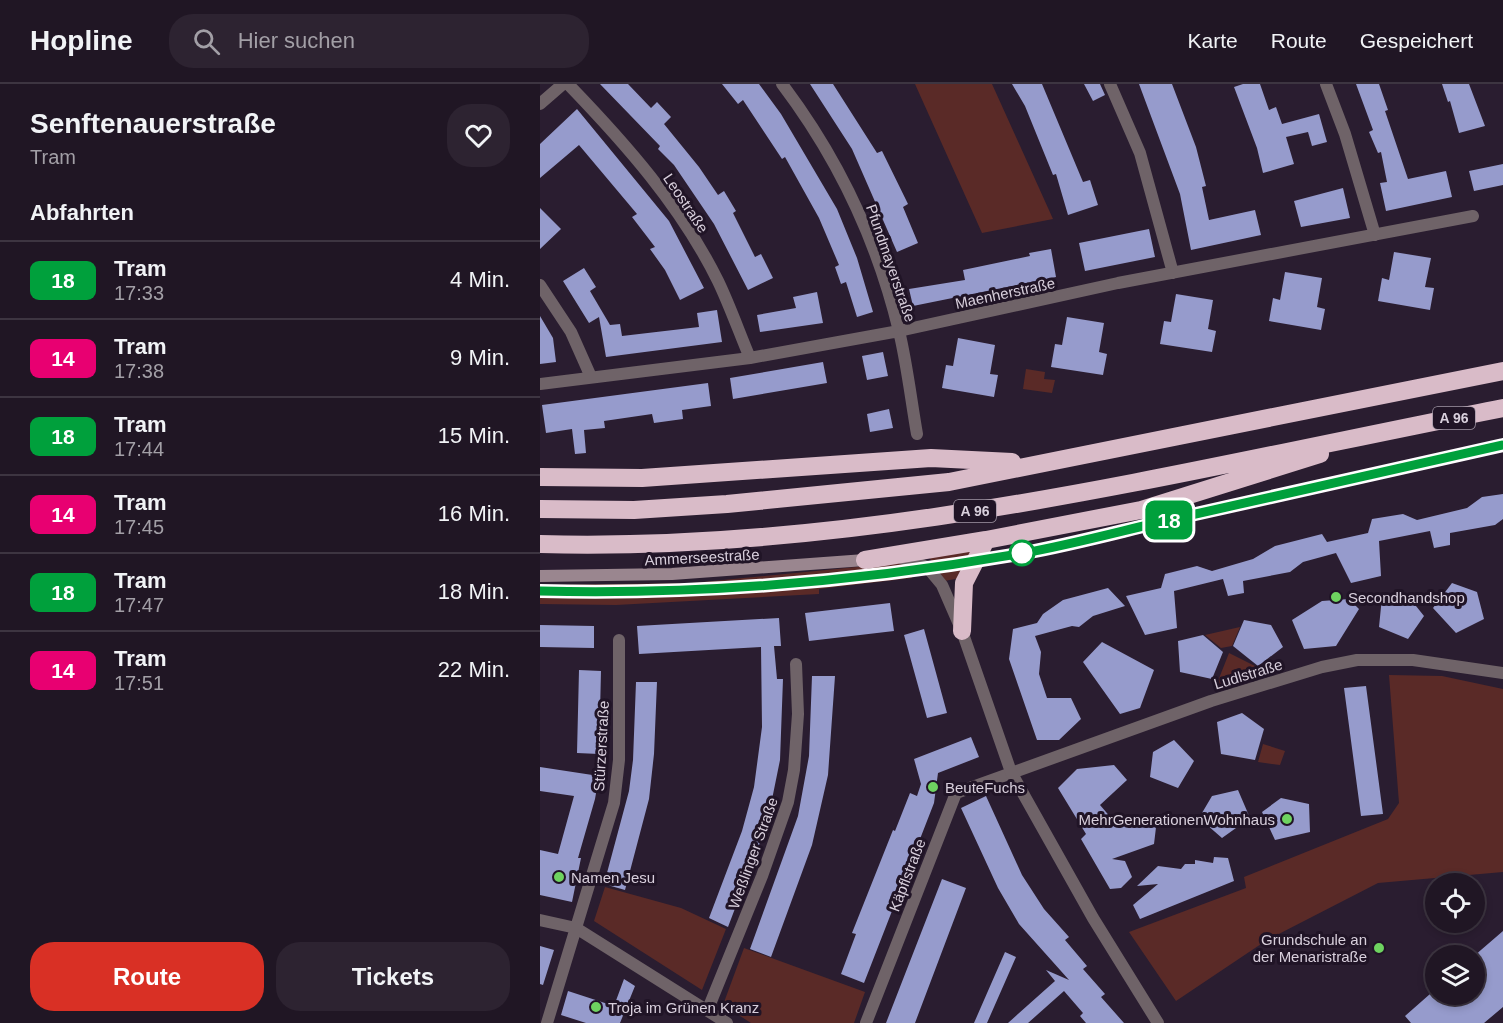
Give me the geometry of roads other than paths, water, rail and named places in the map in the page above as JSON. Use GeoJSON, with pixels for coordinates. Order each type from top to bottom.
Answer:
{"type":"FeatureCollection","features":[{"type":"Feature","properties":{"kind":"highway","name":"A 96"},"geometry":{"type":"LineString","coordinates":[[540,509],[634,510],[834,495],[949,482],[1503,371]]}},
{"type":"Feature","properties":{"kind":"highway","name":"A 96"},"geometry":{"type":"LineString","coordinates":[[540,544],[728,540],[836,531],[993,508],[1503,408]]}},
{"type":"Feature","properties":{"kind":"highway"},"geometry":{"type":"LineString","coordinates":[[865,560],[986,540],[1141,510],[1404,428]]}},
{"type":"Feature","properties":{"kind":"highway"},"geometry":{"type":"LineString","coordinates":[[540,477],[642,478],[931,458],[1041,464]]}},
{"type":"Feature","properties":{"kind":"highway"},"geometry":{"type":"LineString","coordinates":[[962,631],[963,583],[986,540]]}},
{"type":"Feature","properties":{"kind":"main road","name":"Ammerseestraße"},"geometry":{"type":"LineString","coordinates":[[540,576],[672,574],[865,560]]}},
{"type":"Feature","properties":{"kind":"street"},"geometry":{"type":"LineString","coordinates":[[540,104],[566,84]]}},
{"type":"Feature","properties":{"kind":"street","name":"Leostraße"},"geometry":{"type":"LineString","coordinates":[[566,84],[616,134],[668,198],[717,280],[750,358]]}},
{"type":"Feature","properties":{"kind":"street","name":"Pfundmayerstraße"},"geometry":{"type":"LineString","coordinates":[[782,84],[826,146],[854,198],[875,250],[899,331],[917,434]]}},
{"type":"Feature","properties":{"kind":"street"},"geometry":{"type":"LineString","coordinates":[[1110,84],[1140,153],[1173,273]]}},
{"type":"Feature","properties":{"kind":"street"},"geometry":{"type":"LineString","coordinates":[[1326,84],[1345,134],[1375,235]]}},
{"type":"Feature","properties":{"kind":"street","name":"Maenherstraße"},"geometry":{"type":"LineString","coordinates":[[540,384],[750,358],[899,331],[1173,273],[1473,216]]}},
{"type":"Feature","properties":{"kind":"street"},"geometry":{"type":"LineString","coordinates":[[540,285],[571,332],[591,377]]}},
{"type":"Feature","properties":{"kind":"street"},"geometry":{"type":"LineString","coordinates":[[865,560],[900,558],[927,567],[942,585],[962,631],[1011,772],[1093,918],[1158,1023]]}},
{"type":"Feature","properties":{"kind":"street","name":"Stürzerstraße"},"geometry":{"type":"LineString","coordinates":[[547,1023],[614,803],[619,760],[619,640]]}},
{"type":"Feature","properties":{"kind":"street","name":"Ludlstraße"},"geometry":{"type":"LineString","coordinates":[[1011,772],[1211,701],[1340,663],[1357,660],[1413,660],[1503,673]]}},
{"type":"Feature","properties":{"kind":"street","name":"Weßlinger Straße"},"geometry":{"type":"LineString","coordinates":[[709,1015],[788,802],[794,770],[798,714],[796,664]]}},
{"type":"Feature","properties":{"kind":"street","name":"Käpflstraße"},"geometry":{"type":"LineString","coordinates":[[866,1023],[956,793],[1011,772]]}},
{"type":"Feature","properties":{"kind":"street"},"geometry":{"type":"LineString","coordinates":[[540,920],[576,928],[709,1015],[727,1023]]}},
{"type":"Feature","properties":{"kind":"tram line"},"geometry":{"type":"LineString","coordinates":[[540,591],[661,590],[783,584],[964,563],[1067,544],[1503,445]]}},
{"type":"Feature","properties":{"kind":"tram line","name":"18"},"geometry":{"type":"LineString","coordinates":[[540,591],[659,591],[796,582],[975,561],[1081,542],[1172,519],[1503,445]]}},
{"type":"Feature","properties":{"kind":"place","name":"Secondhandshop"},"geometry":{"type":"Point","coordinates":[1336,597]}},
{"type":"Feature","properties":{"kind":"place","name":"BeuteFuchs"},"geometry":{"type":"Point","coordinates":[933,787]}},
{"type":"Feature","properties":{"kind":"place","name":"MehrGenerationenWohnhaus"},"geometry":{"type":"Point","coordinates":[1287,819]}},
{"type":"Feature","properties":{"kind":"place","name":"Namen Jesu"},"geometry":{"type":"Point","coordinates":[559,877]}},
{"type":"Feature","properties":{"kind":"place","name":"Grundschule an der Menaristraße"},"geometry":{"type":"Point","coordinates":[1379,948]}},
{"type":"Feature","properties":{"kind":"place","name":"Troja im Grünen Kranz"},"geometry":{"type":"Point","coordinates":[596,1007]}}]}
